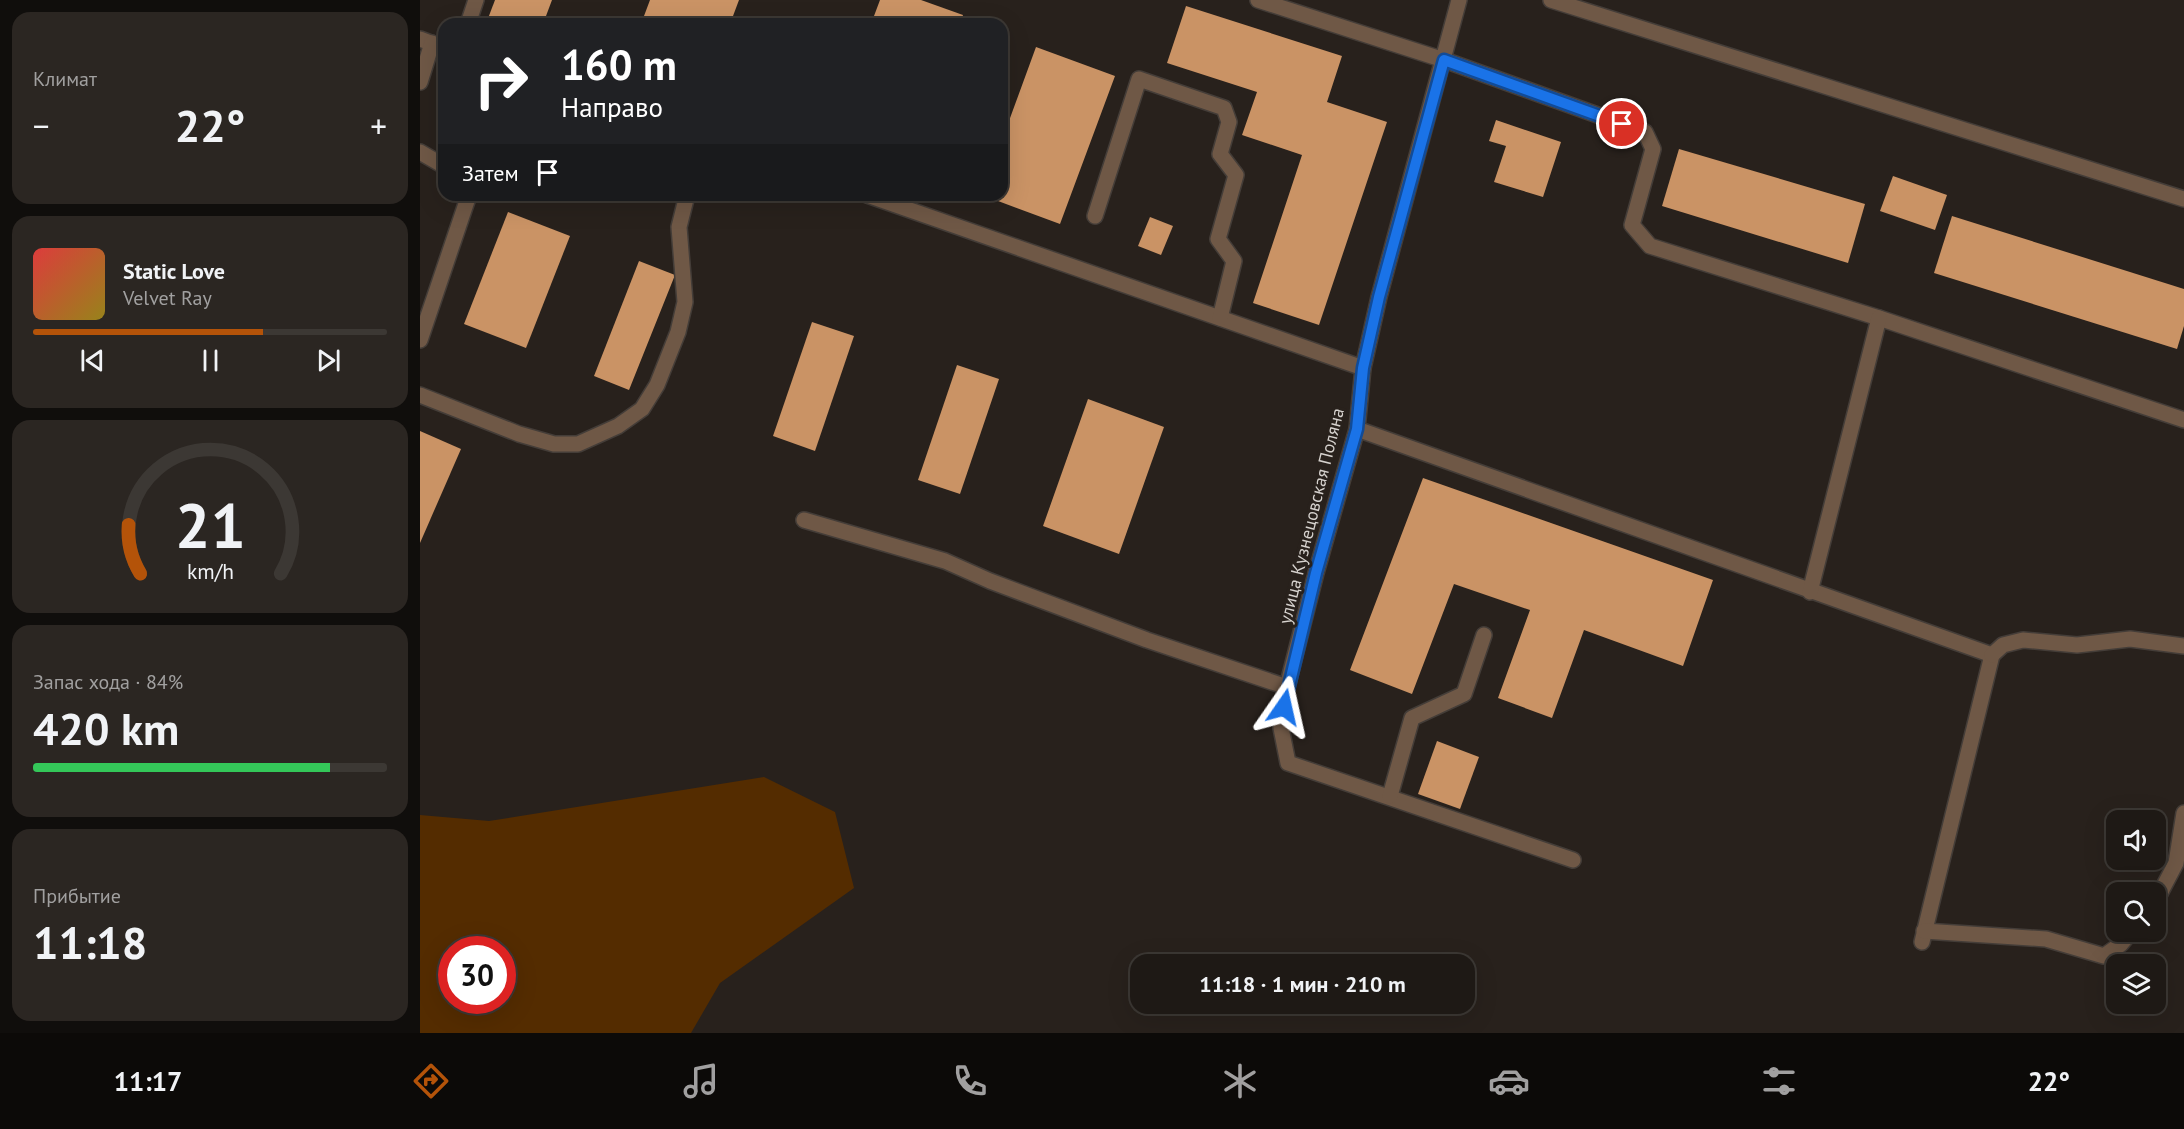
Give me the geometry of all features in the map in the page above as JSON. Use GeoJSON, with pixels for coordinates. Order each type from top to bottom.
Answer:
{"type":"FeatureCollection","features":[{"type":"Feature","properties":{"kind":"street"},"geometry":{"type":"LineString","coordinates":[[470,18],[476,0]]}},
{"type":"Feature","properties":{"kind":"street"},"geometry":{"type":"LineString","coordinates":[[1258,0],[1444,60],[1645,132],[1653,149],[1632,225],[1650,246],[1879,318],[2184,420]]}},
{"type":"Feature","properties":{"kind":"street","name":"улица Кузнецовская Поляна"},"geometry":{"type":"LineString","coordinates":[[1390,796],[1288,763],[1281,728],[1287,687],[1316,573],[1357,429],[1363,368],[1379,297],[1459,0]]}},
{"type":"Feature","properties":{"kind":"street"},"geometry":{"type":"LineString","coordinates":[[1551,0],[2184,199]]}},
{"type":"Feature","properties":{"kind":"street"},"geometry":{"type":"LineString","coordinates":[[420,82],[432,44]]}},
{"type":"Feature","properties":{"kind":"street"},"geometry":{"type":"LineString","coordinates":[[1095,216],[1138,79],[1224,108],[1229,122],[1220,154],[1236,175],[1218,239],[1234,261],[1220,318]]}},
{"type":"Feature","properties":{"kind":"street"},"geometry":{"type":"LineString","coordinates":[[420,152],[438,162]]}},
{"type":"Feature","properties":{"kind":"street"},"geometry":{"type":"LineString","coordinates":[[420,340],[467,201]]}},
{"type":"Feature","properties":{"kind":"street"},"geometry":{"type":"LineString","coordinates":[[420,395],[519,434],[554,444],[578,444],[618,426],[642,409],[657,385],[678,332],[685,302],[679,227],[686,201]]}},
{"type":"Feature","properties":{"kind":"street"},"geometry":{"type":"LineString","coordinates":[[884,201],[1363,368]]}},
{"type":"Feature","properties":{"kind":"street"},"geometry":{"type":"LineString","coordinates":[[1810,592],[1879,318]]}},
{"type":"Feature","properties":{"kind":"street"},"geometry":{"type":"LineString","coordinates":[[1357,429],[1992,656]]}},
{"type":"Feature","properties":{"kind":"street"},"geometry":{"type":"LineString","coordinates":[[804,520],[945,561],[1147,640],[1287,687]]}},
{"type":"Feature","properties":{"kind":"street"},"geometry":{"type":"LineString","coordinates":[[1484,635],[1464,694],[1412,718],[1390,796],[1573,860]]}},
{"type":"Feature","properties":{"kind":"street"},"geometry":{"type":"LineString","coordinates":[[2123,942],[2104,956],[2046,939],[1923,937],[1992,656],[2003,645],[2023,640],[2077,645],[2130,639],[2184,645]]}},
{"type":"Feature","properties":{"kind":"street"},"geometry":{"type":"LineString","coordinates":[[2166,882],[2176,863],[2184,813]]}},
{"type":"Feature","properties":{"kind":"shaded area"},"geometry":{"type":"Polygon","coordinates":[[[764,777],[835,812],[854,888],[720,983],[691,1033],[420,1033],[420,815],[489,821],[764,777]]]}},
{"type":"Feature","properties":{"kind":"building"},"geometry":{"type":"Polygon","coordinates":[[[495,0],[552,0],[545,18],[488,18],[495,0]]]}},
{"type":"Feature","properties":{"kind":"building"},"geometry":{"type":"Polygon","coordinates":[[[650,0],[739,0],[732,18],[643,18],[650,0]]]}},
{"type":"Feature","properties":{"kind":"building"},"geometry":{"type":"Polygon","coordinates":[[[880,0],[921,0],[963,15],[962,18],[873,18],[880,0]]]}},
{"type":"Feature","properties":{"kind":"building"},"geometry":{"type":"Polygon","coordinates":[[[1186,6],[1342,56],[1327,102],[1387,122],[1319,325],[1253,303],[1302,155],[1242,135],[1257,92],[1167,63],[1186,6]]]}},
{"type":"Feature","properties":{"kind":"building"},"geometry":{"type":"Polygon","coordinates":[[[1036,47],[1115,76],[1060,224],[998,201],[1008,201],[1008,124],[1036,47]]]}},
{"type":"Feature","properties":{"kind":"building"},"geometry":{"type":"Polygon","coordinates":[[[1496,120],[1561,142],[1543,197],[1494,182],[1506,146],[1489,141],[1496,120]]]}},
{"type":"Feature","properties":{"kind":"building"},"geometry":{"type":"Polygon","coordinates":[[[1679,149],[1865,204],[1848,263],[1662,206],[1679,149]]]}},
{"type":"Feature","properties":{"kind":"building"},"geometry":{"type":"Polygon","coordinates":[[[1893,176],[1947,195],[1935,230],[1880,211],[1893,176]]]}},
{"type":"Feature","properties":{"kind":"building"},"geometry":{"type":"Polygon","coordinates":[[[508,212],[570,236],[526,348],[464,324],[508,212]]]}},
{"type":"Feature","properties":{"kind":"building"},"geometry":{"type":"Polygon","coordinates":[[[1952,216],[2184,289],[2184,326],[2177,349],[1934,273],[1952,216]]]}},
{"type":"Feature","properties":{"kind":"building"},"geometry":{"type":"Polygon","coordinates":[[[1150,217],[1173,226],[1161,255],[1138,246],[1150,217]]]}},
{"type":"Feature","properties":{"kind":"building"},"geometry":{"type":"Polygon","coordinates":[[[639,261],[675,275],[629,390],[594,376],[639,261]]]}},
{"type":"Feature","properties":{"kind":"building"},"geometry":{"type":"Polygon","coordinates":[[[812,322],[854,336],[815,451],[773,436],[812,322]]]}},
{"type":"Feature","properties":{"kind":"building"},"geometry":{"type":"Polygon","coordinates":[[[957,365],[999,379],[960,494],[918,480],[957,365]]]}},
{"type":"Feature","properties":{"kind":"building"},"geometry":{"type":"Polygon","coordinates":[[[1088,399],[1164,427],[1119,554],[1043,526],[1088,399]]]}},
{"type":"Feature","properties":{"kind":"building"},"geometry":{"type":"Polygon","coordinates":[[[420,431],[461,449],[420,543],[420,431]]]}},
{"type":"Feature","properties":{"kind":"building"},"geometry":{"type":"Polygon","coordinates":[[[1423,478],[1713,580],[1683,666],[1584,630],[1552,718],[1498,698],[1530,610],[1454,584],[1412,694],[1350,670],[1423,478]]]}},
{"type":"Feature","properties":{"kind":"building"},"geometry":{"type":"Polygon","coordinates":[[[1437,741],[1479,757],[1460,809],[1418,794],[1437,741]]]}},
{"type":"Feature","properties":{"kind":"route"},"geometry":{"type":"LineString","coordinates":[[1284,707],[1316,573],[1357,429],[1363,368],[1379,297],[1444,60],[1622,124]]}}]}
